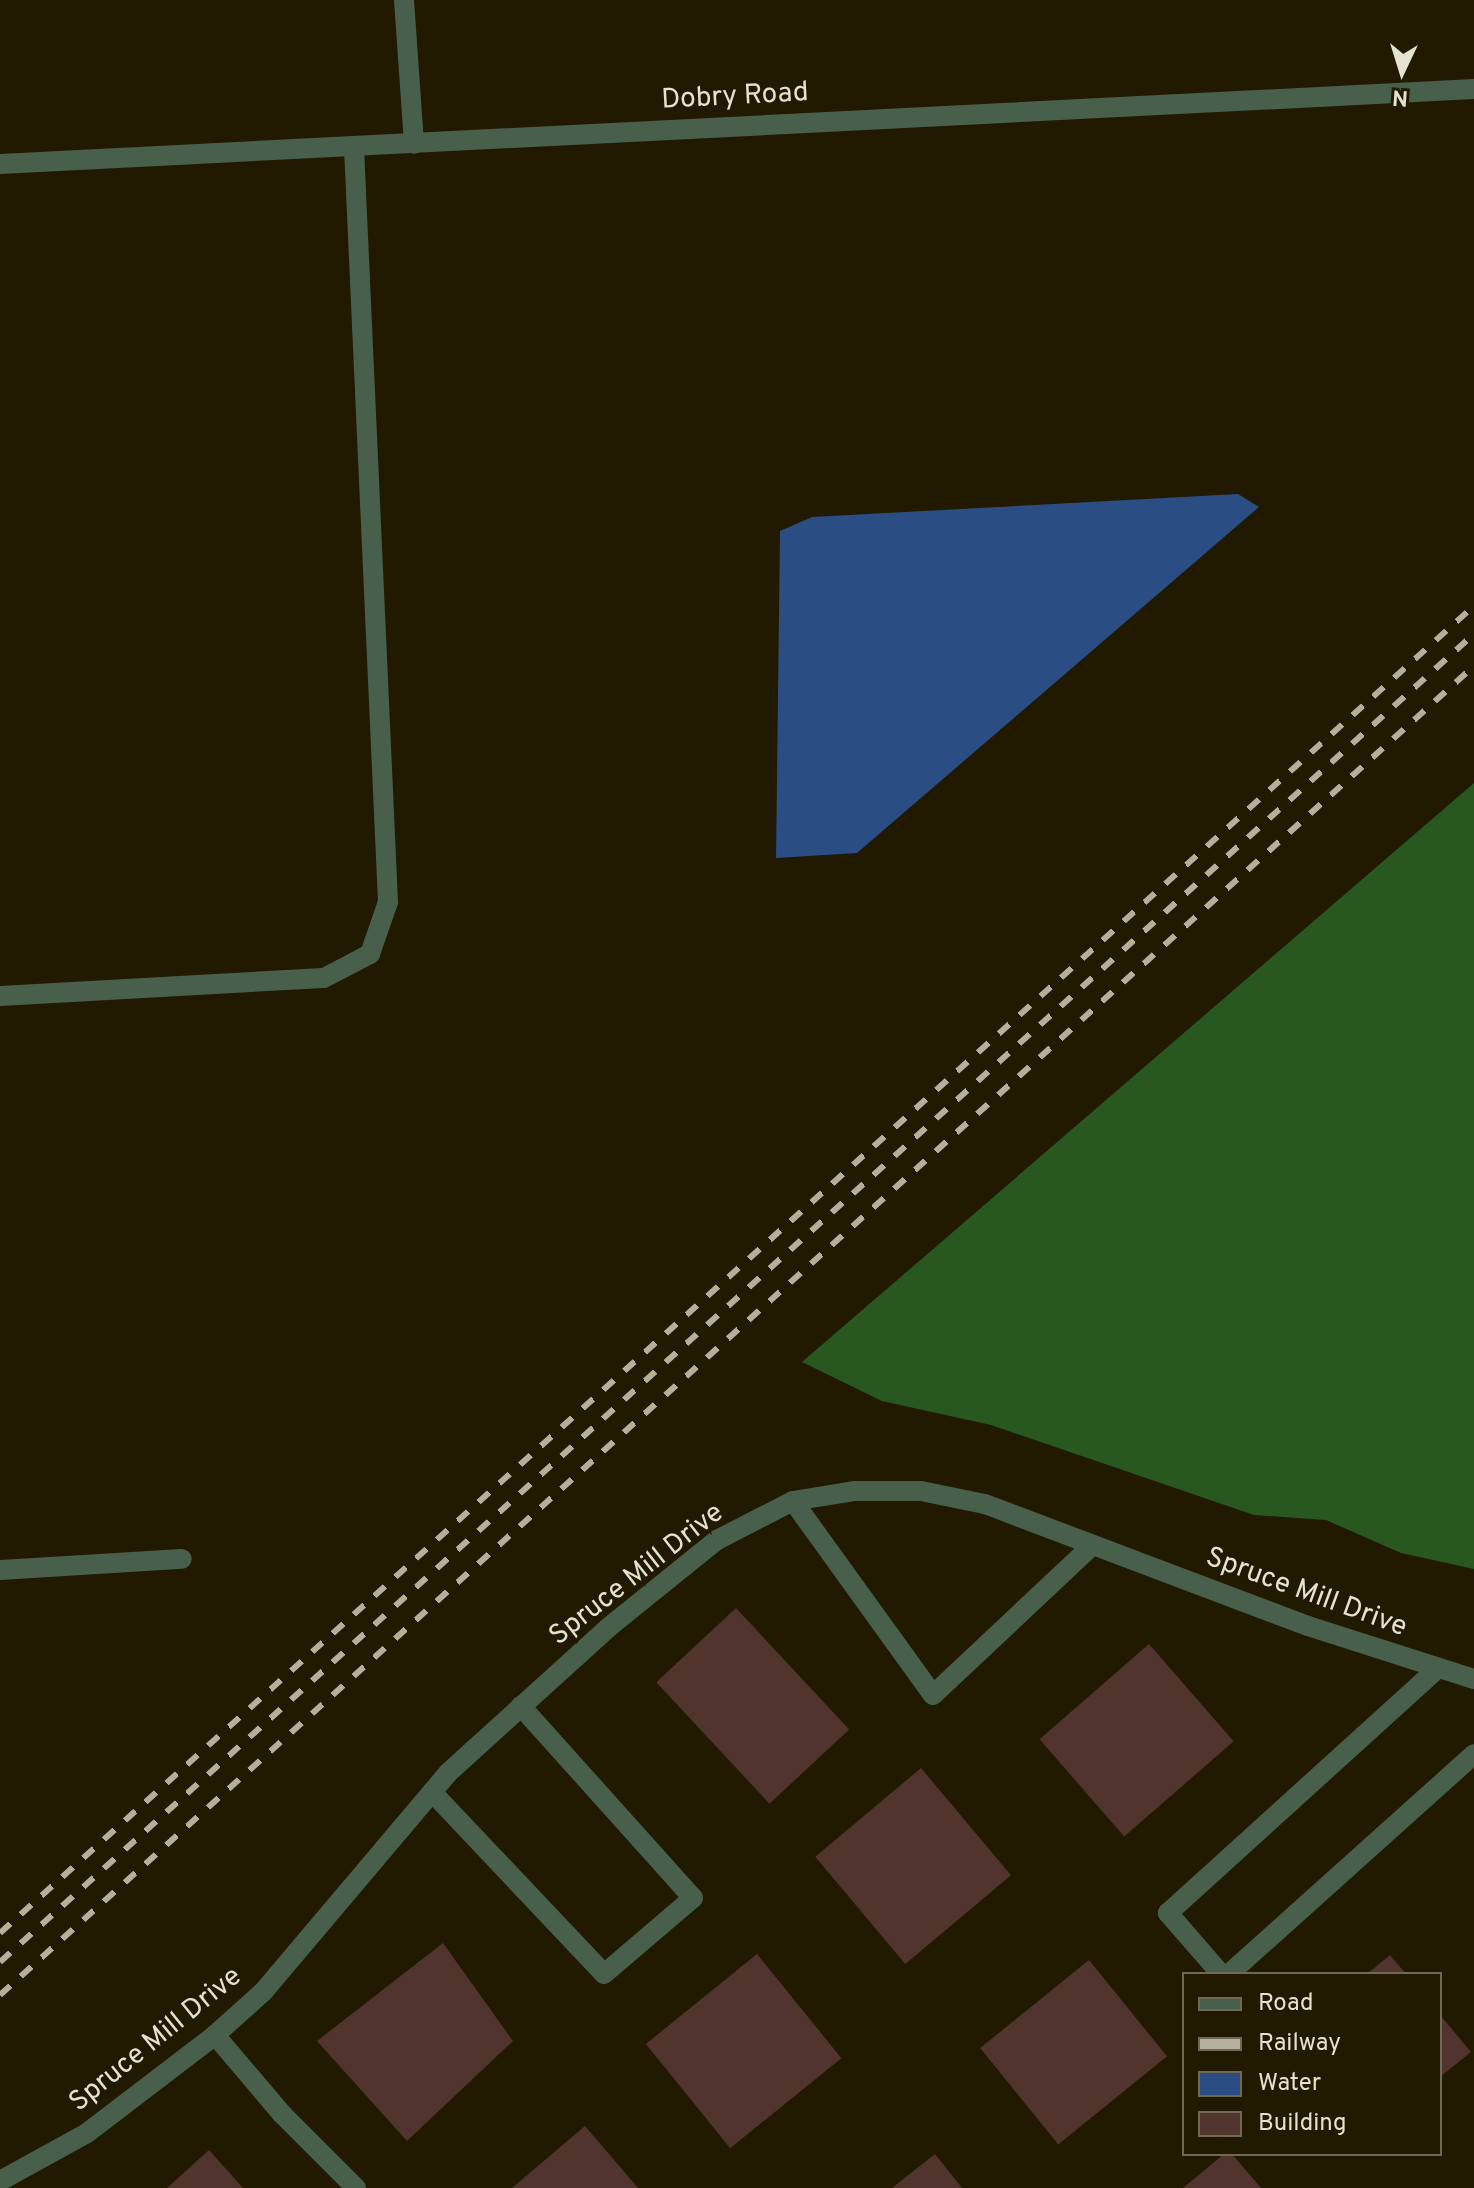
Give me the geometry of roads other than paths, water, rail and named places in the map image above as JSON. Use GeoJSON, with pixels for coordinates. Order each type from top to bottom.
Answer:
{"type":"FeatureCollection","features":[{"type":"Feature","properties":{"kind":"street"},"geometry":{"type":"LineString","coordinates":[[404,0],[414,144]]}},
{"type":"Feature","properties":{"kind":"street","name":"Dobry Road"},"geometry":{"type":"LineString","coordinates":[[0,164],[1474,89]]}},
{"type":"Feature","properties":{"kind":"street"},"geometry":{"type":"LineString","coordinates":[[0,996],[324,978],[370,954],[388,902],[354,147]]}},
{"type":"Feature","properties":{"kind":"street","name":"Spruce Mill Drive"},"geometry":{"type":"LineString","coordinates":[[0,2181],[87,2133],[215,2035],[263,1992],[432,1792],[521,1706],[717,1540],[793,1501],[855,1491],[921,1491],[985,1504],[1437,1669],[1474,1679]]}},
{"type":"Feature","properties":{"kind":"street"},"geometry":{"type":"LineString","coordinates":[[793,1501],[933,1695],[1093,1545]]}},
{"type":"Feature","properties":{"kind":"street"},"geometry":{"type":"LineString","coordinates":[[0,1570],[182,1559]]}},
{"type":"Feature","properties":{"kind":"street"},"geometry":{"type":"LineString","coordinates":[[1219,1972],[1168,1913],[1437,1669]]}},
{"type":"Feature","properties":{"kind":"street"},"geometry":{"type":"LineString","coordinates":[[432,1792],[604,1974],[693,1898],[521,1706]]}},
{"type":"Feature","properties":{"kind":"street"},"geometry":{"type":"LineString","coordinates":[[1231,1972],[1474,1754]]}},
{"type":"Feature","properties":{"kind":"street"},"geometry":{"type":"LineString","coordinates":[[215,2035],[282,2114],[356,2188]]}},
{"type":"Feature","properties":{"kind":"water"},"geometry":{"type":"Polygon","coordinates":[[[1238,494],[1259,507],[857,853],[776,858],[780,531],[812,517],[1238,494]]]}},
{"type":"Feature","properties":{"kind":"railway"},"geometry":{"type":"LineString","coordinates":[[0,1933],[1474,606]]}},
{"type":"Feature","properties":{"kind":"railway"},"geometry":{"type":"LineString","coordinates":[[0,1962],[1474,634]]}},
{"type":"Feature","properties":{"kind":"railway"},"geometry":{"type":"LineString","coordinates":[[0,1995],[1474,666]]}}]}
